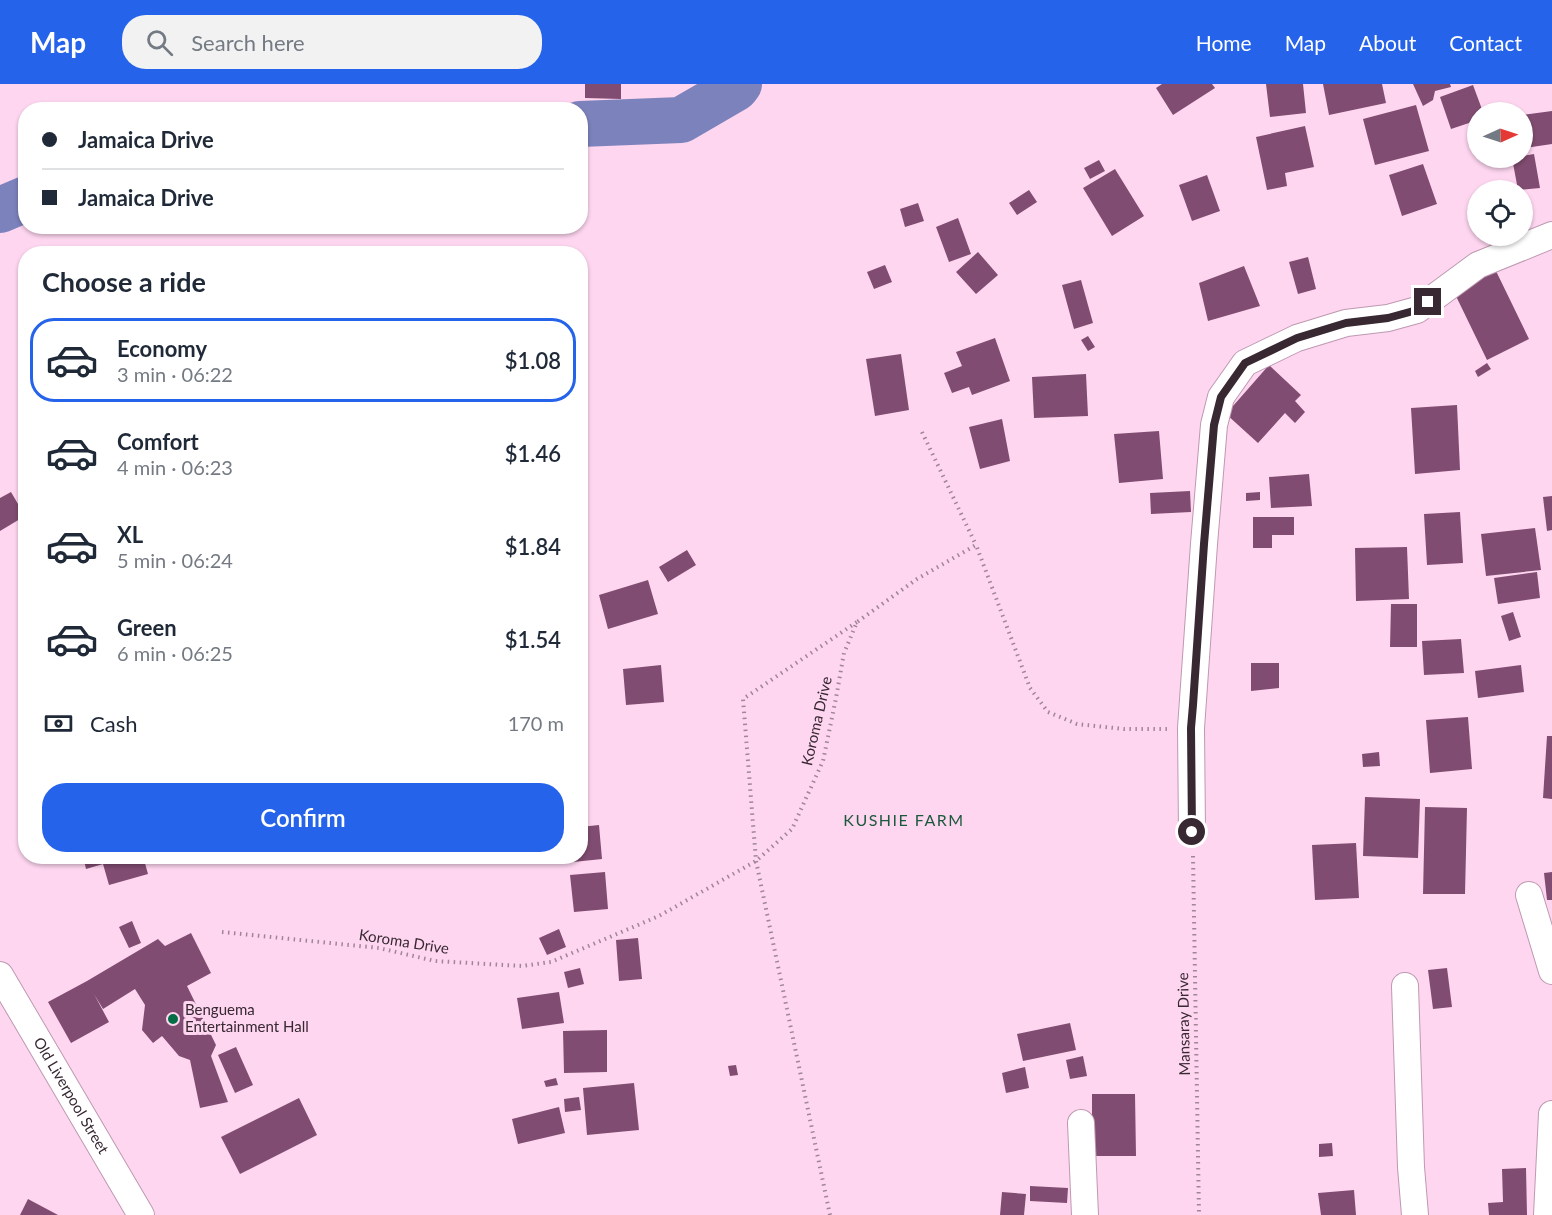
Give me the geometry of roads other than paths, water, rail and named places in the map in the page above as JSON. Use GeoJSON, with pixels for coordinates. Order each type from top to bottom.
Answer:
{"type":"FeatureCollection","features":[{"type":"Feature","properties":{"kind":"street"},"geometry":{"type":"LineString","coordinates":[[1192,832],[1191,728],[1214,425],[1221,397],[1245,363],[1297,338],[1346,323],[1388,318],[1417,310],[1478,266],[1552,235]]}},
{"type":"Feature","properties":{"kind":"street"},"geometry":{"type":"LineString","coordinates":[[1530,895],[1552,971]]}},
{"type":"Feature","properties":{"kind":"street","name":"Old Liverpool Street"},"geometry":{"type":"LineString","coordinates":[[0,975],[141,1215]]}},
{"type":"Feature","properties":{"kind":"street"},"geometry":{"type":"LineString","coordinates":[[1405,986],[1411,1167],[1415,1215]]}},
{"type":"Feature","properties":{"kind":"street"},"geometry":{"type":"LineString","coordinates":[[1547,1215],[1552,1114]]}},
{"type":"Feature","properties":{"kind":"street"},"geometry":{"type":"LineString","coordinates":[[1081,1123],[1084,1215]]}},
{"type":"Feature","properties":{"kind":"waterway"},"geometry":{"type":"LineString","coordinates":[[588,124],[681,120],[736,88],[739,84]]}},
{"type":"Feature","properties":{"kind":"waterway"},"geometry":{"type":"LineString","coordinates":[[0,210],[18,202]]}},
{"type":"Feature","properties":{"kind":"place","name":"Benguema Entertainment Hall"},"geometry":{"type":"Point","coordinates":[173,1019]}},
{"type":"Feature","properties":{"kind":"district","name":"KUSHIE FARM"},"geometry":{"type":"Point","coordinates":[904,820]}}]}
